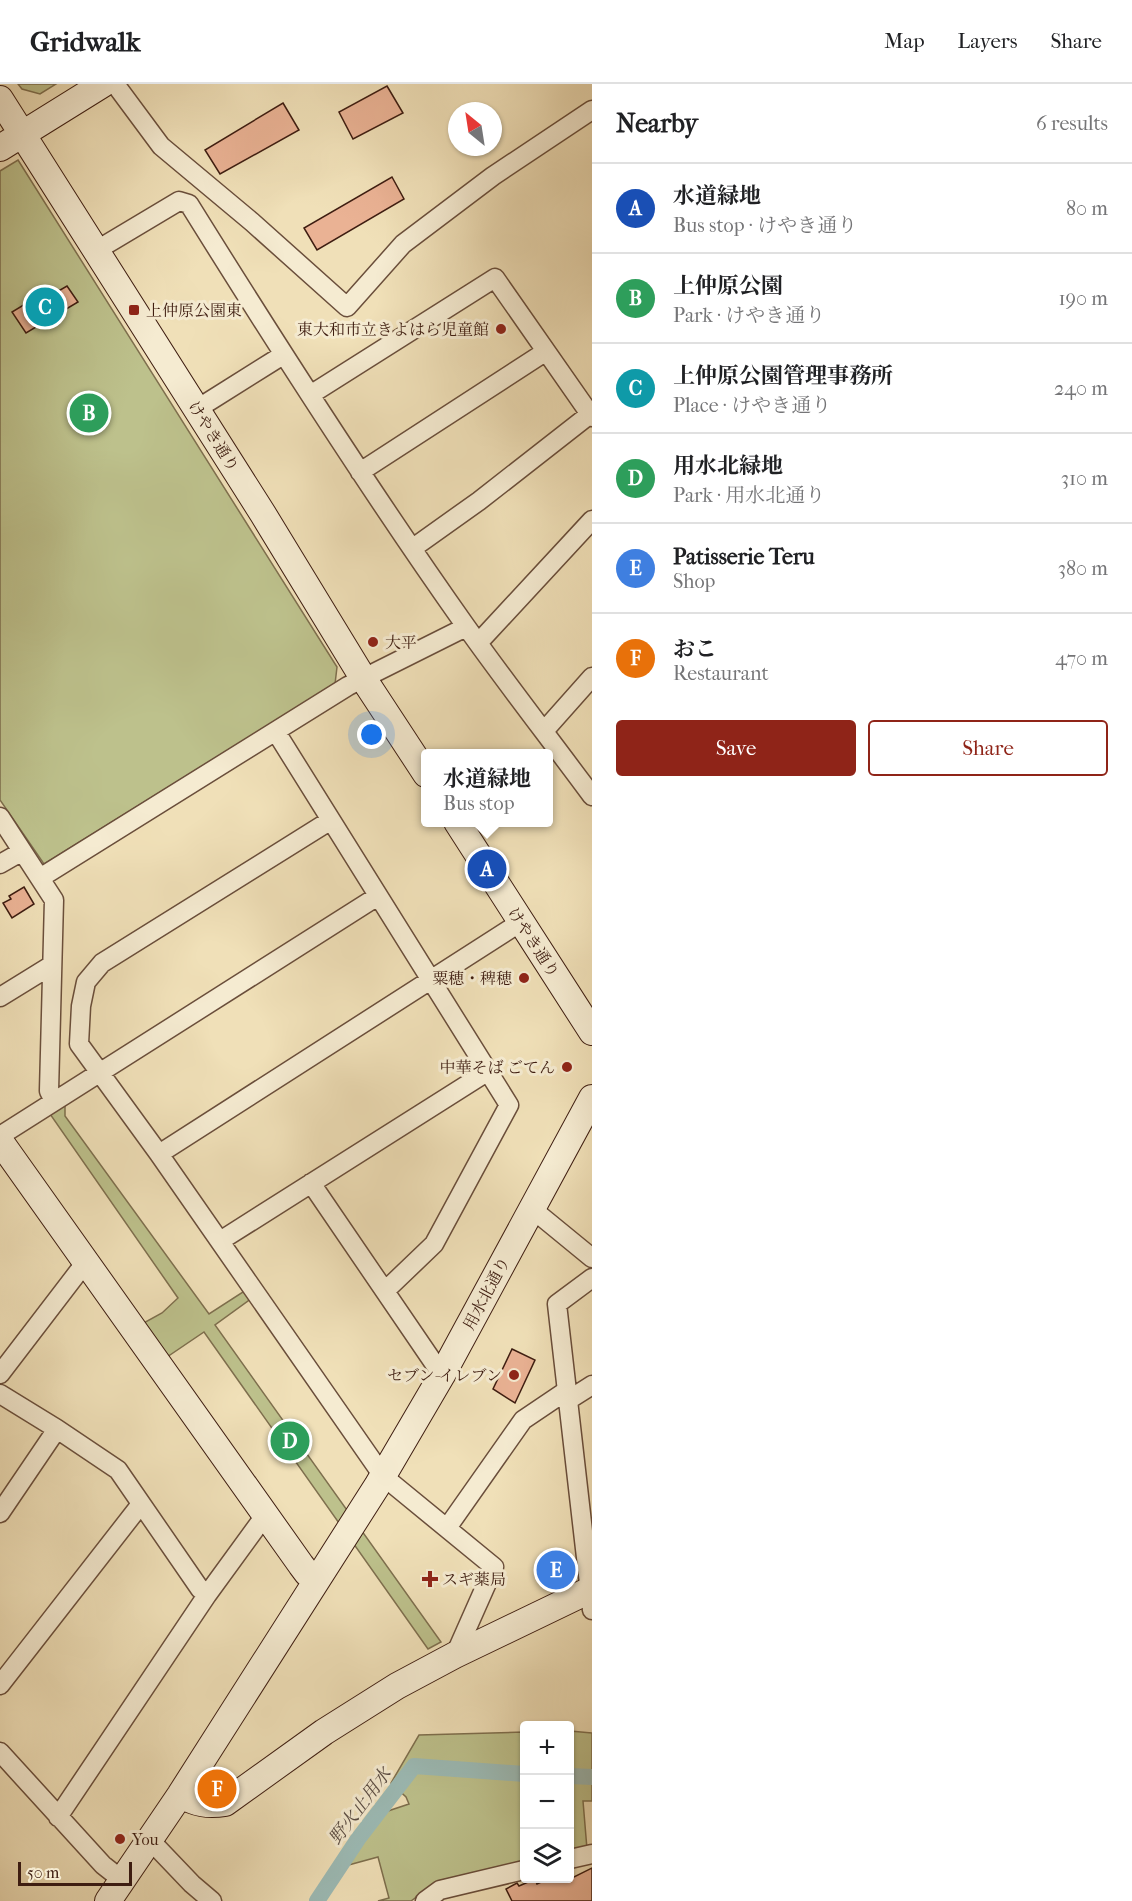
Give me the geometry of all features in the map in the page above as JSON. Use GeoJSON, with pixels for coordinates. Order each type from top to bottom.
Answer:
{"type":"FeatureCollection","features":[{"type":"Feature","properties":{"kind":"street"},"geometry":{"type":"LineString","coordinates":[[0,148],[103,84]]}},
{"type":"Feature","properties":{"kind":"street"},"geometry":{"type":"LineString","coordinates":[[115,84],[161,146],[252,222],[347,307],[403,244],[493,176],[592,110]]}},
{"type":"Feature","properties":{"kind":"street","name":"けやき通り"},"geometry":{"type":"LineString","coordinates":[[0,99],[197,409],[363,678],[421,766]]}},
{"type":"Feature","properties":{"kind":"street"},"geometry":{"type":"LineString","coordinates":[[97,250],[179,201],[189,204],[283,355],[360,472],[466,627],[592,796]]}},
{"type":"Feature","properties":{"kind":"street"},"geometry":{"type":"LineString","coordinates":[[310,395],[495,278],[590,416],[413,548]]}},
{"type":"Feature","properties":{"kind":"street"},"geometry":{"type":"LineString","coordinates":[[360,472],[545,352]]}},
{"type":"Feature","properties":{"kind":"street"},"geometry":{"type":"LineString","coordinates":[[197,409],[283,355]]}},
{"type":"Feature","properties":{"kind":"street"},"geometry":{"type":"LineString","coordinates":[[479,642],[592,520]]}},
{"type":"Feature","properties":{"kind":"street"},"geometry":{"type":"LineString","coordinates":[[578,535],[592,547]]}},
{"type":"Feature","properties":{"kind":"street"},"geometry":{"type":"LineString","coordinates":[[40,878],[363,678],[466,627]]}},
{"type":"Feature","properties":{"kind":"street"},"geometry":{"type":"LineString","coordinates":[[544,731],[592,677]]}},
{"type":"Feature","properties":{"kind":"street"},"geometry":{"type":"LineString","coordinates":[[276,732],[509,1105],[434,1244],[385,1291]]}},
{"type":"Feature","properties":{"kind":"street"},"geometry":{"type":"LineString","coordinates":[[0,817],[54,900],[49,1091],[54,1101]]}},
{"type":"Feature","properties":{"kind":"street"},"geometry":{"type":"LineString","coordinates":[[331,820],[102,963],[86,982],[81,1006],[80,1044],[220,1241],[380,1481],[447,1528],[494,1567],[456,1655]]}},
{"type":"Feature","properties":{"kind":"street","name":"けやき通り"},"geometry":{"type":"LineString","coordinates":[[460,827],[592,1032]]}},
{"type":"Feature","properties":{"kind":"street"},"geometry":{"type":"LineString","coordinates":[[0,864],[21,852]]}},
{"type":"Feature","properties":{"kind":"street"},"geometry":{"type":"LineString","coordinates":[[0,1136],[378,896]]}},
{"type":"Feature","properties":{"kind":"street"},"geometry":{"type":"LineString","coordinates":[[159,1154],[521,922]]}},
{"type":"Feature","properties":{"kind":"street"},"geometry":{"type":"LineString","coordinates":[[0,997],[52,965]]}},
{"type":"Feature","properties":{"kind":"street"},"geometry":{"type":"LineString","coordinates":[[220,1241],[488,1072]]}},
{"type":"Feature","properties":{"kind":"street","name":"用水北通り"},"geometry":{"type":"LineString","coordinates":[[108,1901],[180,1795],[380,1481],[442,1375],[592,1098]]}},
{"type":"Feature","properties":{"kind":"street"},"geometry":{"type":"LineString","coordinates":[[0,1141],[307,1573],[316,1580]]}},
{"type":"Feature","properties":{"kind":"street"},"geometry":{"type":"LineString","coordinates":[[311,1183],[442,1375]]}},
{"type":"Feature","properties":{"kind":"street"},"geometry":{"type":"LineString","coordinates":[[531,1208],[592,1258]]}},
{"type":"Feature","properties":{"kind":"street"},"geometry":{"type":"LineString","coordinates":[[0,1374],[85,1263]]}},
{"type":"Feature","properties":{"kind":"street"},"geometry":{"type":"LineString","coordinates":[[180,1795],[197,1804],[225,1803],[324,1731],[397,1686],[456,1655],[591,1596],[557,1304],[592,1278]]}},
{"type":"Feature","properties":{"kind":"street"},"geometry":{"type":"LineString","coordinates":[[447,1528],[523,1419],[592,1385]]}},
{"type":"Feature","properties":{"kind":"street"},"geometry":{"type":"LineString","coordinates":[[0,1394],[57,1428],[118,1470],[200,1589],[207,1595]]}},
{"type":"Feature","properties":{"kind":"street"},"geometry":{"type":"LineString","coordinates":[[0,1514],[57,1428]]}},
{"type":"Feature","properties":{"kind":"street"},"geometry":{"type":"LineString","coordinates":[[0,1685],[141,1504]]}},
{"type":"Feature","properties":{"kind":"street"},"geometry":{"type":"LineString","coordinates":[[58,1817],[207,1595],[266,1514]]}},
{"type":"Feature","properties":{"kind":"street"},"geometry":{"type":"LineString","coordinates":[[0,1752],[103,1865],[122,1880]]}},
{"type":"Feature","properties":{"kind":"street"},"geometry":{"type":"LineString","coordinates":[[149,1839],[192,1884],[212,1901]]}},
{"type":"Feature","properties":{"kind":"street"},"geometry":{"type":"LineString","coordinates":[[574,1858],[592,1854]]}},
{"type":"Feature","properties":{"kind":"street"},"geometry":{"type":"LineString","coordinates":[[424,1901],[440,1890],[520,1871]]}},
{"type":"Feature","properties":{"kind":"green space"},"geometry":{"type":"Polygon","coordinates":[[[18,84],[56,84],[40,94],[22,89],[18,84]]]}},
{"type":"Feature","properties":{"kind":"green space"},"geometry":{"type":"Polygon","coordinates":[[[18,160],[337,667],[335,684],[44,864],[0,800],[0,171],[18,160]]]}},
{"type":"Feature","properties":{"kind":"green space"},"geometry":{"type":"Polygon","coordinates":[[[65,1104],[65,1116],[209,1314],[246,1290],[252,1298],[215,1325],[441,1642],[428,1649],[204,1332],[164,1359],[140,1325],[162,1313],[178,1298],[50,1114],[65,1104]]]}},
{"type":"Feature","properties":{"kind":"green space"},"geometry":{"type":"Polygon","coordinates":[[[574,1731],[592,1733],[592,1801],[583,1801],[587,1849],[574,1851],[574,1731]]]}},
{"type":"Feature","properties":{"kind":"green space"},"geometry":{"type":"Polygon","coordinates":[[[520,1732],[520,1863],[438,1881],[411,1901],[378,1901],[389,1898],[378,1857],[345,1866],[379,1814],[409,1804],[406,1797],[391,1783],[419,1735],[520,1732]]]}},
{"type":"Feature","properties":{"kind":"building"},"geometry":{"type":"Polygon","coordinates":[[[387,86],[403,113],[353,139],[339,112],[387,86]]]}},
{"type":"Feature","properties":{"kind":"building"},"geometry":{"type":"Polygon","coordinates":[[[283,103],[299,130],[220,174],[205,150],[283,103]]]}},
{"type":"Feature","properties":{"kind":"building"},"geometry":{"type":"Polygon","coordinates":[[[392,177],[404,199],[317,250],[304,228],[392,177]]]}},
{"type":"Feature","properties":{"kind":"building"},"geometry":{"type":"Polygon","coordinates":[[[67,286],[78,302],[26,333],[12,312],[40,295],[43,300],[67,286]]]}},
{"type":"Feature","properties":{"kind":"building"},"geometry":{"type":"Polygon","coordinates":[[[24,887],[34,904],[12,918],[3,903],[11,899],[9,896],[24,887]]]}},
{"type":"Feature","properties":{"kind":"building","name":"セブン-イレブン"},"geometry":{"type":"Polygon","coordinates":[[[512,1349],[535,1360],[515,1403],[493,1389],[512,1349]]]}},
{"type":"Feature","properties":{"kind":"building"},"geometry":{"type":"Polygon","coordinates":[[[592,1868],[592,1901],[512,1901],[506,1889],[517,1883],[519,1886],[526,1883],[574,1883],[574,1877],[592,1868]]]}},
{"type":"Feature","properties":{"kind":"waterway","name":"野火止用水"},"geometry":{"type":"LineString","coordinates":[[317,1901],[358,1839],[414,1766],[520,1774]]}},
{"type":"Feature","properties":{"kind":"waterway","name":"野火止用水"},"geometry":{"type":"LineString","coordinates":[[574,1776],[592,1777]]}},
{"type":"Feature","properties":{"kind":"place","name":"上仲原公園管理事務所"},"geometry":{"type":"Point","coordinates":[45,307]}},
{"type":"Feature","properties":{"kind":"place","name":"上仲原公園東"},"geometry":{"type":"Point","coordinates":[134,310]}},
{"type":"Feature","properties":{"kind":"place","name":"東大和市立きよはら児童館"},"geometry":{"type":"Point","coordinates":[501,329]}},
{"type":"Feature","properties":{"kind":"place","name":"上仲原公園"},"geometry":{"type":"Point","coordinates":[89,413]}},
{"type":"Feature","properties":{"kind":"place","name":"大平"},"geometry":{"type":"Point","coordinates":[373,642]}},
{"type":"Feature","properties":{"kind":"place","name":"水道緑地"},"geometry":{"type":"Point","coordinates":[487,869]}},
{"type":"Feature","properties":{"kind":"place","name":"粟穂・稗穂"},"geometry":{"type":"Point","coordinates":[524,978]}},
{"type":"Feature","properties":{"kind":"place","name":"中華そば ごてん"},"geometry":{"type":"Point","coordinates":[567,1067]}},
{"type":"Feature","properties":{"kind":"place","name":"セブン-イレブン"},"geometry":{"type":"Point","coordinates":[514,1375]}},
{"type":"Feature","properties":{"kind":"place","name":"用水北緑地"},"geometry":{"type":"Point","coordinates":[290,1441]}},
{"type":"Feature","properties":{"kind":"place","name":"Patisserie Teru"},"geometry":{"type":"Point","coordinates":[556,1570]}},
{"type":"Feature","properties":{"kind":"place","name":"スギ薬局"},"geometry":{"type":"Point","coordinates":[430,1579]}},
{"type":"Feature","properties":{"kind":"place","name":"おこ"},"geometry":{"type":"Point","coordinates":[217,1789]}},
{"type":"Feature","properties":{"kind":"place","name":"You"},"geometry":{"type":"Point","coordinates":[120,1839]}}]}
